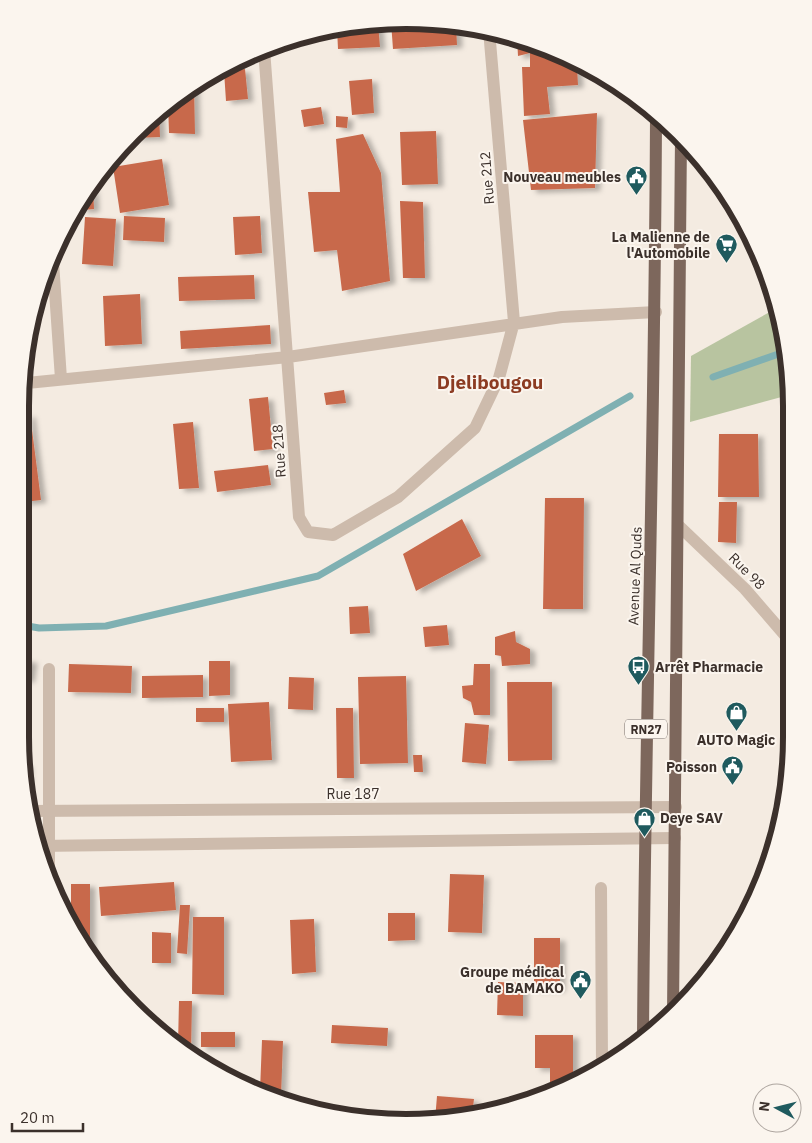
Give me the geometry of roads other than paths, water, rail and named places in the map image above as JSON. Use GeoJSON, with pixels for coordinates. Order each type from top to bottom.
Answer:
{"type":"FeatureCollection","features":[{"type":"Feature","properties":{"kind":"main road","name":"Avenue Al Quds"},"geometry":{"type":"LineString","coordinates":[[642,1031],[644,807],[656,312],[656,123]]}},
{"type":"Feature","properties":{"kind":"main road","name":"RN27"},"geometry":{"type":"LineString","coordinates":[[673,1004],[681,147]]}},
{"type":"Feature","properties":{"kind":"street","name":"Rue 212"},"geometry":{"type":"LineString","coordinates":[[490,38],[514,322]]}},
{"type":"Feature","properties":{"kind":"street","name":"Rue 218"},"geometry":{"type":"LineString","coordinates":[[265,56],[299,516],[308,532],[333,535],[398,497],[475,428],[499,378],[514,322]]}},
{"type":"Feature","properties":{"kind":"street"},"geometry":{"type":"LineString","coordinates":[[54,272],[61,379]]}},
{"type":"Feature","properties":{"kind":"street"},"geometry":{"type":"LineString","coordinates":[[30,382],[288,357],[514,322],[562,317],[656,312]]}},
{"type":"Feature","properties":{"kind":"street","name":"Rue 98"},"geometry":{"type":"LineString","coordinates":[[678,526],[745,589],[783,633]]}},
{"type":"Feature","properties":{"kind":"street"},"geometry":{"type":"LineString","coordinates":[[44,841],[49,811],[49,669]]}},
{"type":"Feature","properties":{"kind":"street","name":"Rue 187"},"geometry":{"type":"LineString","coordinates":[[36,811],[676,806]]}},
{"type":"Feature","properties":{"kind":"street"},"geometry":{"type":"LineString","coordinates":[[45,846],[675,838]]}},
{"type":"Feature","properties":{"kind":"street"},"geometry":{"type":"LineString","coordinates":[[601,888],[602,1060]]}},
{"type":"Feature","properties":{"kind":"waterway"},"geometry":{"type":"LineString","coordinates":[[713,377],[779,354]]}},
{"type":"Feature","properties":{"kind":"waterway"},"geometry":{"type":"LineString","coordinates":[[29,626],[39,628],[106,626],[318,576],[630,396]]}},
{"type":"Feature","properties":{"kind":"place","name":"Nouveau meubles"},"geometry":{"type":"Point","coordinates":[637,196]}},
{"type":"Feature","properties":{"kind":"place","name":"La Malienne de l'Automobile"},"geometry":{"type":"Point","coordinates":[726,264]}},
{"type":"Feature","properties":{"kind":"place","name":"Arrêt Pharmacie"},"geometry":{"type":"Point","coordinates":[639,686]}},
{"type":"Feature","properties":{"kind":"place","name":"AUTO Magic"},"geometry":{"type":"Point","coordinates":[736,731]}},
{"type":"Feature","properties":{"kind":"place","name":"Poisson"},"geometry":{"type":"Point","coordinates":[733,786]}},
{"type":"Feature","properties":{"kind":"place","name":"Deye SAV"},"geometry":{"type":"Point","coordinates":[644,837]}},
{"type":"Feature","properties":{"kind":"place","name":"Groupe médical de BAMAKO"},"geometry":{"type":"Point","coordinates":[580,999]}},
{"type":"Feature","properties":{"kind":"district","name":"Djelibougou"},"geometry":{"type":"Point","coordinates":[490,382]}}]}
